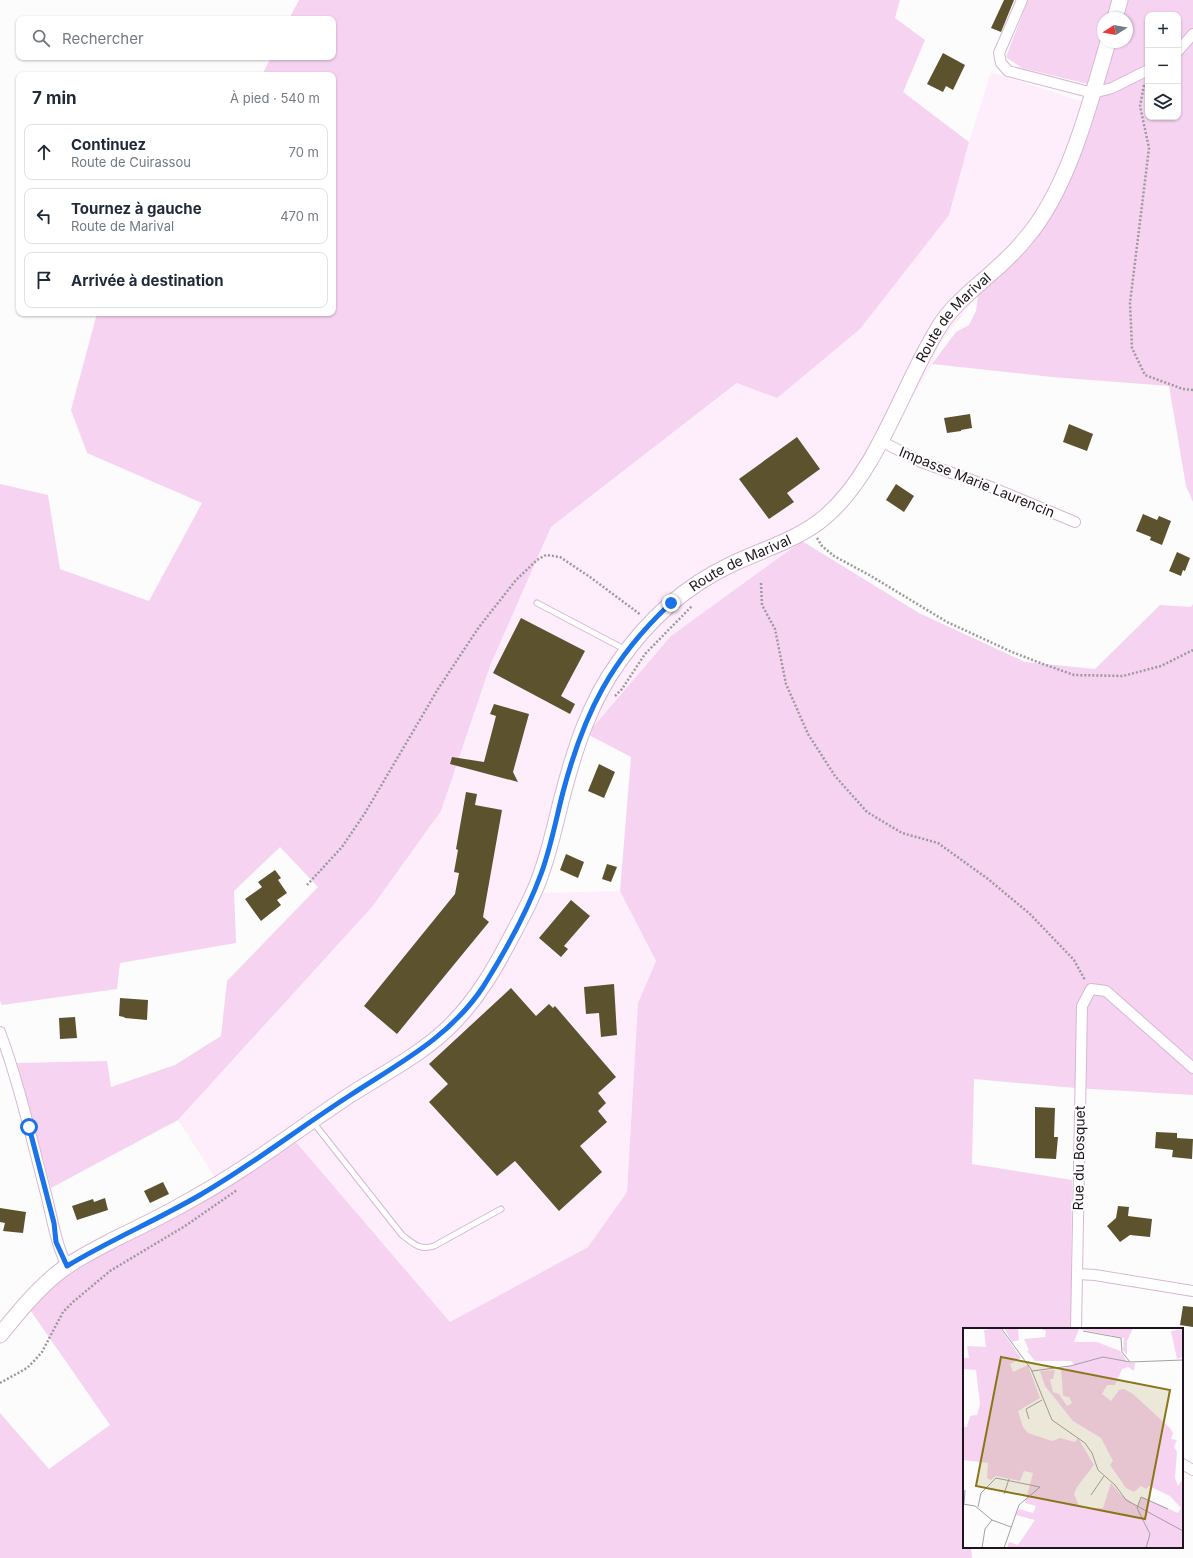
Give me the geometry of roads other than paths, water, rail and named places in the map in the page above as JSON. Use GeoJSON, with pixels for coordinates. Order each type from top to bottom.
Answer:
{"type":"FeatureCollection","features":[{"type":"Feature","properties":{"kind":"main road"},"geometry":{"type":"LineString","coordinates":[[1117,12],[1120,0]]}},
{"type":"Feature","properties":{"kind":"main road","name":"Route de Marival"},"geometry":{"type":"LineString","coordinates":[[0,1335],[40,1289],[67,1266],[103,1245],[197,1197],[348,1096],[426,1047],[460,1016],[482,989],[507,946],[534,892],[542,872],[572,762],[592,706],[613,670],[627,650],[650,623],[671,603],[694,585],[732,564],[797,536],[815,535],[830,513],[852,489],[881,441],[910,379],[941,323],[961,300],[993,272],[1028,236],[1042,217],[1054,196],[1079,136],[1106,48]]}},
{"type":"Feature","properties":{"kind":"street"},"geometry":{"type":"LineString","coordinates":[[1022,0],[999,53],[1001,64],[1008,71],[1093,93],[1112,88],[1145,71]]}},
{"type":"Feature","properties":{"kind":"street"},"geometry":{"type":"LineString","coordinates":[[1181,48],[1193,34]]}},
{"type":"Feature","properties":{"kind":"street","name":"Impasse Marie Laurencin"},"geometry":{"type":"LineString","coordinates":[[881,441],[921,462],[991,487],[1075,522]]}},
{"type":"Feature","properties":{"kind":"street","name":"Rue du Bosquet"},"geometry":{"type":"LineString","coordinates":[[1076,1328],[1082,1006],[1091,989],[1106,990],[1193,1068]]}},
{"type":"Feature","properties":{"kind":"street"},"geometry":{"type":"LineString","coordinates":[[0,1032],[31,1134],[54,1223],[56,1242],[67,1266]]}},
{"type":"Feature","properties":{"kind":"street"},"geometry":{"type":"LineString","coordinates":[[1077,1274],[1095,1275],[1193,1291]]}},
{"type":"Feature","properties":{"kind":"street"},"geometry":{"type":"LineString","coordinates":[[1183,1465],[1193,1470]]}},
{"type":"Feature","properties":{"kind":"lane"},"geometry":{"type":"LineString","coordinates":[[537,603],[627,650]]}},
{"type":"Feature","properties":{"kind":"lane"},"geometry":{"type":"LineString","coordinates":[[312,1121],[402,1235],[417,1246],[426,1248],[434,1246],[501,1209]]}}]}
